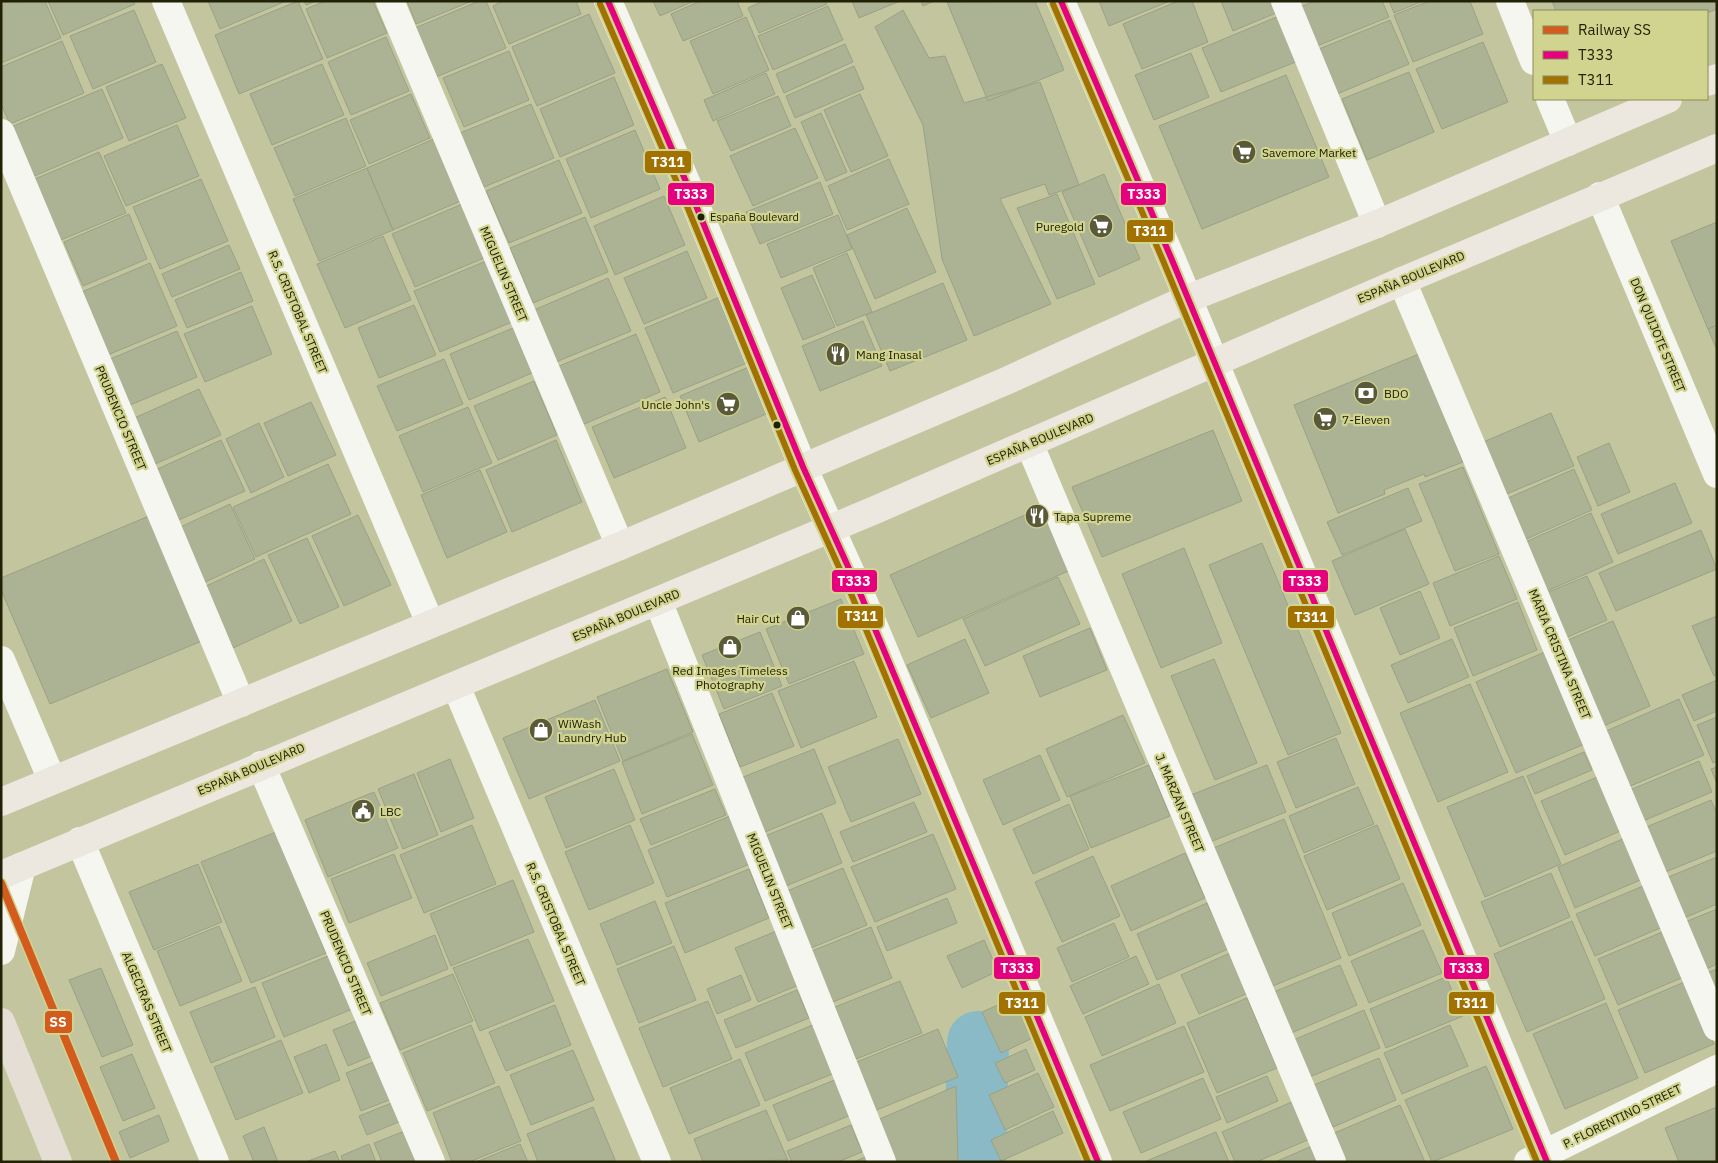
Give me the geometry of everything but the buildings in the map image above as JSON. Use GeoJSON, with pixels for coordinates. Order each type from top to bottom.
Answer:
{"type":"FeatureCollection","features":[{"type":"Feature","properties":{"kind":"highway"},"geometry":{"type":"LineString","coordinates":[[1,1022],[58,1162]]}},
{"type":"Feature","properties":{"kind":"main road"},"geometry":{"type":"LineString","coordinates":[[1,802],[620,546],[1006,381],[1187,299],[1377,224],[1666,100]]}},
{"type":"Feature","properties":{"kind":"main road","name":"ESPAÑA BOULEVARD"},"geometry":{"type":"LineString","coordinates":[[12,870],[261,765],[456,686],[1029,444],[1402,280],[1717,148]]}},
{"type":"Feature","properties":{"kind":"street","name":"R.S. CRISTOBAL STREET"},"geometry":{"type":"LineString","coordinates":[[166,1],[430,623]]}},
{"type":"Feature","properties":{"kind":"street","name":"MIGUELIN STREET"},"geometry":{"type":"LineString","coordinates":[[390,1],[620,546]]}},
{"type":"Feature","properties":{"kind":"street"},"geometry":{"type":"LineString","coordinates":[[608,1],[690,191],[803,467],[864,602],[1098,1162]]}},
{"type":"Feature","properties":{"kind":"street"},"geometry":{"type":"LineString","coordinates":[[1061,1],[1187,299],[1540,1159]]}},
{"type":"Feature","properties":{"kind":"street"},"geometry":{"type":"LineString","coordinates":[[1285,1],[1377,224]]}},
{"type":"Feature","properties":{"kind":"street"},"geometry":{"type":"LineString","coordinates":[[1510,1],[1533,58]]}},
{"type":"Feature","properties":{"kind":"street"},"geometry":{"type":"LineString","coordinates":[[1550,100],[1568,142]]}},
{"type":"Feature","properties":{"kind":"street","name":"PRUDENCIO STREET"},"geometry":{"type":"LineString","coordinates":[[1,132],[241,703]]}},
{"type":"Feature","properties":{"kind":"street","name":"DON QUIJOTE STREET"},"geometry":{"type":"LineString","coordinates":[[1600,196],[1717,474]]}},
{"type":"Feature","properties":{"kind":"street","name":"MARIA CRISTINA STREET"},"geometry":{"type":"LineString","coordinates":[[1402,280],[1717,1027]]}},
{"type":"Feature","properties":{"kind":"street","name":"J. MARZAN STREET"},"geometry":{"type":"LineString","coordinates":[[1029,444],[1332,1162]]}},
{"type":"Feature","properties":{"kind":"street","name":"MIGUELIN STREET"},"geometry":{"type":"LineString","coordinates":[[658,601],[882,1162]]}},
{"type":"Feature","properties":{"kind":"street"},"geometry":{"type":"LineString","coordinates":[[1,660],[52,780]]}},
{"type":"Feature","properties":{"kind":"street","name":"R.S. CRISTOBAL STREET"},"geometry":{"type":"LineString","coordinates":[[456,686],[657,1162]]}},
{"type":"Feature","properties":{"kind":"street","name":"PRUDENCIO STREET"},"geometry":{"type":"LineString","coordinates":[[261,765],[431,1162]]}},
{"type":"Feature","properties":{"kind":"street","name":"ALGECIRAS STREET"},"geometry":{"type":"LineString","coordinates":[[80,842],[215,1162]]}},
{"type":"Feature","properties":{"kind":"street"},"geometry":{"type":"LineString","coordinates":[[1,951],[12,870]]}},
{"type":"Feature","properties":{"kind":"street"},"geometry":{"type":"LineString","coordinates":[[1,1040],[53,1162]]}},
{"type":"Feature","properties":{"kind":"street","name":"P. FLORENTINO STREET"},"geometry":{"type":"LineString","coordinates":[[1540,1159],[1717,1069]]}},
{"type":"Feature","properties":{"kind":"waterway"},"geometry":{"type":"LineString","coordinates":[[975,1162],[978,1042]]}},
{"type":"Feature","properties":{"kind":"rail line","name":"SS"},"geometry":{"type":"LineString","coordinates":[[1,883],[116,1162]]}},
{"type":"Feature","properties":{"kind":"transit line","name":"T333"},"geometry":{"type":"LineString","coordinates":[[608,1],[690,191],[803,467],[860,593],[1098,1162]]}},
{"type":"Feature","properties":{"kind":"transit line","name":"T333"},"geometry":{"type":"LineString","coordinates":[[1061,1],[1172,260],[1547,1162]]}},
{"type":"Feature","properties":{"kind":"transit line","name":"T311"},"geometry":{"type":"LineString","coordinates":[[600,4],[682,194],[795,470],[852,596],[1088,1162]]}},
{"type":"Feature","properties":{"kind":"transit line","name":"T311"},"geometry":{"type":"LineString","coordinates":[[1053,4],[1164,263],[1537,1162]]}},
{"type":"Feature","properties":{"kind":"place","name":"Savemore Market"},"geometry":{"type":"Point","coordinates":[1244,152]}},
{"type":"Feature","properties":{"kind":"place","name":"España Boulevard"},"geometry":{"type":"Point","coordinates":[701,217]}},
{"type":"Feature","properties":{"kind":"place","name":"Puregold"},"geometry":{"type":"Point","coordinates":[1101,226]}},
{"type":"Feature","properties":{"kind":"place","name":"Mang Inasal"},"geometry":{"type":"Point","coordinates":[838,354]}},
{"type":"Feature","properties":{"kind":"place","name":"BDO"},"geometry":{"type":"Point","coordinates":[1366,393]}},
{"type":"Feature","properties":{"kind":"place","name":"Uncle John's"},"geometry":{"type":"Point","coordinates":[728,404]}},
{"type":"Feature","properties":{"kind":"place","name":"7-Eleven"},"geometry":{"type":"Point","coordinates":[1325,419]}},
{"type":"Feature","properties":{"kind":"place","name":"Tapa Supreme"},"geometry":{"type":"Point","coordinates":[1037,516]}},
{"type":"Feature","properties":{"kind":"place","name":"Hair Cut"},"geometry":{"type":"Point","coordinates":[798,618]}},
{"type":"Feature","properties":{"kind":"place","name":"Red Images Timeless Photography"},"geometry":{"type":"Point","coordinates":[730,647]}},
{"type":"Feature","properties":{"kind":"place","name":"WiWash Laundry Hub"},"geometry":{"type":"Point","coordinates":[541,730]}},
{"type":"Feature","properties":{"kind":"place","name":"LBC"},"geometry":{"type":"Point","coordinates":[363,811]}}]}
